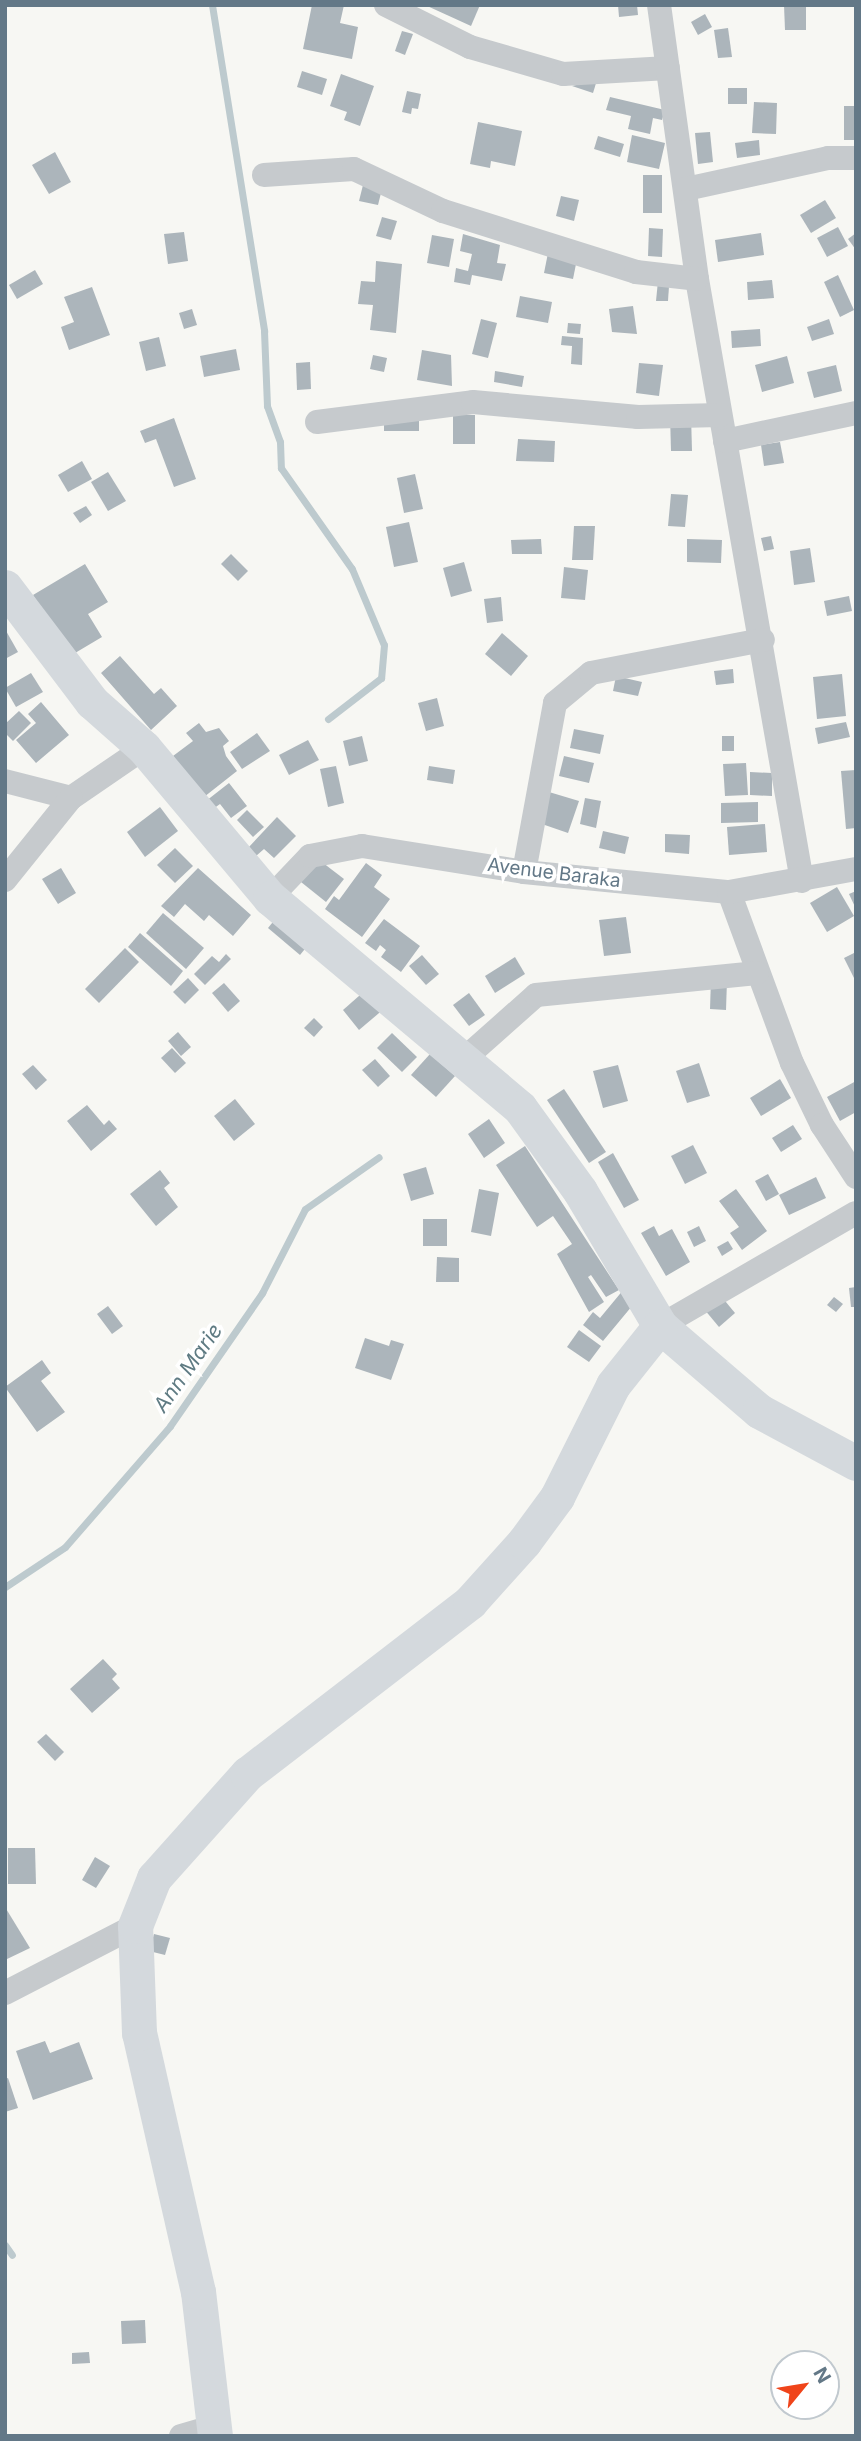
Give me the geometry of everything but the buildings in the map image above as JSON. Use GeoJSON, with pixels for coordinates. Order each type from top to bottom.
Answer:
{"type":"FeatureCollection","features":[{"type":"Feature","properties":{"kind":"street"},"geometry":{"type":"LineString","coordinates":[[386,5],[470,47],[563,74],[668,68]]}},
{"type":"Feature","properties":{"kind":"street"},"geometry":{"type":"LineString","coordinates":[[663,6],[668,68],[697,279],[763,640],[802,881]]}},
{"type":"Feature","properties":{"kind":"street"},"geometry":{"type":"LineString","coordinates":[[686,189],[828,158],[856,158]]}},
{"type":"Feature","properties":{"kind":"street"},"geometry":{"type":"LineString","coordinates":[[264,175],[354,169],[443,211],[636,272],[697,279]]}},
{"type":"Feature","properties":{"kind":"street"},"geometry":{"type":"LineString","coordinates":[[317,422],[473,402],[638,416],[720,415]]}},
{"type":"Feature","properties":{"kind":"street"},"geometry":{"type":"LineString","coordinates":[[725,441],[856,413]]}},
{"type":"Feature","properties":{"kind":"street"},"geometry":{"type":"LineString","coordinates":[[5,587],[92,702],[144,748],[270,898],[520,1108],[580,1191],[660,1326],[759,1411],[856,1463]]}},
{"type":"Feature","properties":{"kind":"street"},"geometry":{"type":"LineString","coordinates":[[524,872],[555,704],[591,673],[763,640]]}},
{"type":"Feature","properties":{"kind":"street"},"geometry":{"type":"LineString","coordinates":[[5,880],[71,798],[144,748]]}},
{"type":"Feature","properties":{"kind":"street"},"geometry":{"type":"LineString","coordinates":[[5,781],[71,798]]}},
{"type":"Feature","properties":{"kind":"street","name":"Avenue Baraka"},"geometry":{"type":"LineString","coordinates":[[270,898],[310,856],[362,846],[524,872],[729,892],[802,881],[856,869]]}},
{"type":"Feature","properties":{"kind":"street"},"geometry":{"type":"LineString","coordinates":[[729,892],[757,973],[798,1076],[856,1177]]}},
{"type":"Feature","properties":{"kind":"street"},"geometry":{"type":"LineString","coordinates":[[464,1059],[536,995],[757,973]]}},
{"type":"Feature","properties":{"kind":"street"},"geometry":{"type":"LineString","coordinates":[[203,2433],[198,2292],[139,2033],[135,1926],[154,1878],[247,1774],[470,1602],[524,1542],[557,1497],[613,1385],[660,1326],[856,1213]]}},
{"type":"Feature","properties":{"kind":"street"},"geometry":{"type":"LineString","coordinates":[[5,1993],[135,1926]]}},
{"type":"Feature","properties":{"kind":"waterway"},"geometry":{"type":"LineString","coordinates":[[212,5],[264,331],[267,406],[280,442],[281,468],[352,569],[384,645],[381,678],[328,719]]}},
{"type":"Feature","properties":{"kind":"waterway","name":"Ann Marie"},"geometry":{"type":"LineString","coordinates":[[5,1587],[65,1547],[170,1426],[262,1293],[305,1209],[379,1157]]}},
{"type":"Feature","properties":{"kind":"waterway"},"geometry":{"type":"LineString","coordinates":[[5,2245],[12,2255]]}}]}
